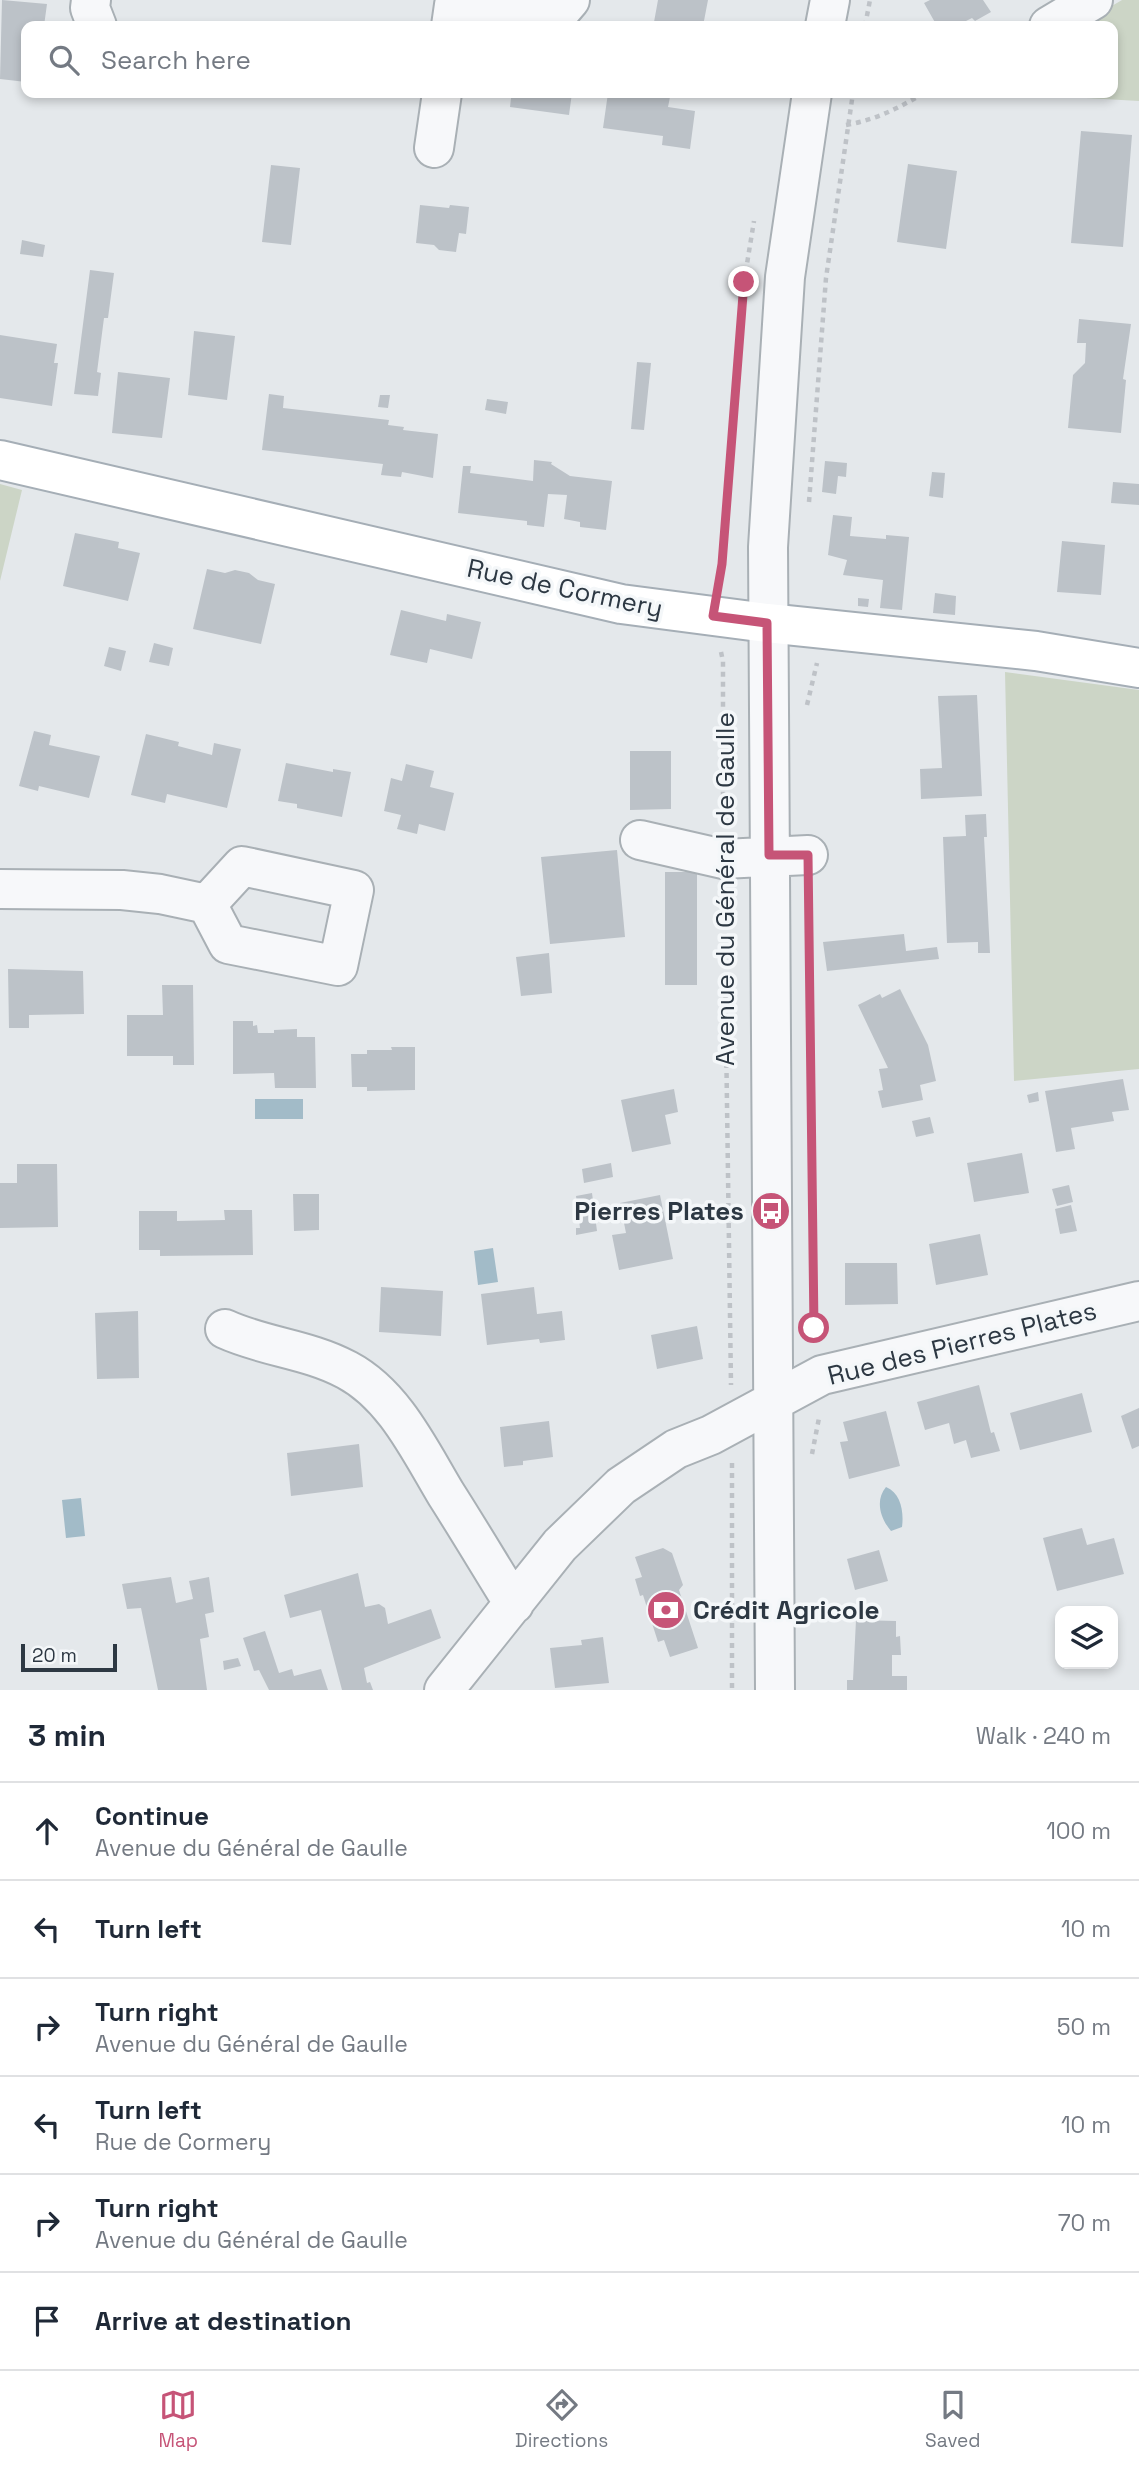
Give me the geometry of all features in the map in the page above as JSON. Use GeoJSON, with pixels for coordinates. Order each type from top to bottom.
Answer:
{"type":"FeatureCollection","features":[{"type":"Feature","properties":{"kind":"main road","name":"Rue de Cormery"},"geometry":{"type":"LineString","coordinates":[[0,460],[621,604],[767,623],[1036,651],[1139,668]]}},
{"type":"Feature","properties":{"kind":"street"},"geometry":{"type":"LineString","coordinates":[[91,0],[90,8],[95,21]]}},
{"type":"Feature","properties":{"kind":"street"},"geometry":{"type":"LineString","coordinates":[[452,21],[454,5],[558,14],[570,0]]}},
{"type":"Feature","properties":{"kind":"street"},"geometry":{"type":"LineString","coordinates":[[826,21],[830,0]]}},
{"type":"Feature","properties":{"kind":"street"},"geometry":{"type":"LineString","coordinates":[[1057,21],[1093,0]]}},
{"type":"Feature","properties":{"kind":"street"},"geometry":{"type":"LineString","coordinates":[[435,148],[441,98]]}},
{"type":"Feature","properties":{"kind":"street","name":"Avenue du Général de Gaulle"},"geometry":{"type":"LineString","coordinates":[[775,1690],[768,547],[785,276],[810,107]]}},
{"type":"Feature","properties":{"kind":"street"},"geometry":{"type":"LineString","coordinates":[[640,840],[723,859],[808,855]]}},
{"type":"Feature","properties":{"kind":"street"},"geometry":{"type":"LineString","coordinates":[[0,889],[122,890],[207,904]]}},
{"type":"Feature","properties":{"kind":"street","name":"Rue des Pierres Plates"},"geometry":{"type":"LineString","coordinates":[[444,1690],[560,1545],[621,1486],[677,1448],[711,1435],[822,1375],[1139,1301]]}},
{"type":"Feature","properties":{"kind":"street"},"geometry":{"type":"LineString","coordinates":[[225,1329],[311,1354],[347,1370],[372,1386],[392,1408],[414,1441],[514,1604]]}},
{"type":"Feature","properties":{"kind":"path"},"geometry":{"type":"LineString","coordinates":[[866,21],[870,0]]}},
{"type":"Feature","properties":{"kind":"path"},"geometry":{"type":"LineString","coordinates":[[809,510],[825,278],[852,98]]}},
{"type":"Feature","properties":{"kind":"path"},"geometry":{"type":"LineString","coordinates":[[810,107],[847,125],[873,120],[916,98]]}},
{"type":"Feature","properties":{"kind":"path","name":"Avenue du Général de Gaulle"},"geometry":{"type":"LineString","coordinates":[[733,1690],[723,661],[713,616],[722,564],[744,282],[756,214]]}},
{"type":"Feature","properties":{"kind":"path"},"geometry":{"type":"LineString","coordinates":[[807,707],[825,627]]}},
{"type":"Feature","properties":{"kind":"path"},"geometry":{"type":"LineString","coordinates":[[810,1072],[814,1328],[822,1375]]}},
{"type":"Feature","properties":{"kind":"green space"},"geometry":{"type":"Polygon","coordinates":[[[1122,0],[1139,0],[1139,101],[1085,98],[1118,98],[1118,21],[1086,21],[1122,0]]]}},
{"type":"Feature","properties":{"kind":"green space"},"geometry":{"type":"Polygon","coordinates":[[[0,484],[22,490],[0,581],[0,484]]]}},
{"type":"Feature","properties":{"kind":"green space"},"geometry":{"type":"Polygon","coordinates":[[[1005,672],[1139,690],[1139,1069],[1014,1081],[1005,672]]]}},
{"type":"Feature","properties":{"kind":"water"},"geometry":{"type":"Polygon","coordinates":[[[255,1099],[303,1099],[303,1119],[255,1119],[255,1099]]]}},
{"type":"Feature","properties":{"kind":"water"},"geometry":{"type":"Polygon","coordinates":[[[493,1248],[498,1282],[478,1285],[474,1251],[493,1248]]]}},
{"type":"Feature","properties":{"kind":"water"},"geometry":{"type":"Polygon","coordinates":[[[886,1487],[898,1498],[902,1515],[902,1527],[891,1531],[880,1509],[886,1487]]]}},
{"type":"Feature","properties":{"kind":"water"},"geometry":{"type":"Polygon","coordinates":[[[81,1498],[85,1536],[66,1538],[62,1500],[81,1498]]]}},
{"type":"Feature","properties":{"kind":"building"},"geometry":{"type":"Polygon","coordinates":[[[2,0],[47,4],[45,21],[21,21],[21,81],[0,79],[2,0]]]}},
{"type":"Feature","properties":{"kind":"building"},"geometry":{"type":"Polygon","coordinates":[[[658,0],[708,0],[704,21],[654,21],[658,0]]]}},
{"type":"Feature","properties":{"kind":"building"},"geometry":{"type":"Polygon","coordinates":[[[930,0],[983,0],[991,12],[975,21],[972,18],[966,21],[934,21],[924,3],[930,0]]]}},
{"type":"Feature","properties":{"kind":"building"},"geometry":{"type":"Polygon","coordinates":[[[511,98],[571,98],[569,115],[510,107],[511,98]]]}},
{"type":"Feature","properties":{"kind":"building"},"geometry":{"type":"Polygon","coordinates":[[[607,98],[670,98],[668,107],[695,111],[690,149],[662,145],[663,136],[603,128],[607,98]]]}},
{"type":"Feature","properties":{"kind":"building"},"geometry":{"type":"Polygon","coordinates":[[[1081,131],[1132,135],[1123,247],[1071,243],[1081,131]]]}},
{"type":"Feature","properties":{"kind":"building"},"geometry":{"type":"Polygon","coordinates":[[[908,164],[957,171],[946,249],[897,242],[908,164]]]}},
{"type":"Feature","properties":{"kind":"building"},"geometry":{"type":"Polygon","coordinates":[[[271,165],[300,168],[291,245],[262,242],[271,165]]]}},
{"type":"Feature","properties":{"kind":"building"},"geometry":{"type":"Polygon","coordinates":[[[420,205],[469,207],[466,234],[459,233],[456,252],[416,243],[420,205]]]}},
{"type":"Feature","properties":{"kind":"building"},"geometry":{"type":"Polygon","coordinates":[[[22,240],[45,245],[43,257],[20,254],[22,240]]]}},
{"type":"Feature","properties":{"kind":"building"},"geometry":{"type":"Polygon","coordinates":[[[90,270],[114,273],[108,318],[104,318],[97,372],[101,373],[98,396],[74,394],[90,270]]]}},
{"type":"Feature","properties":{"kind":"building"},"geometry":{"type":"Polygon","coordinates":[[[1079,319],[1131,324],[1123,379],[1126,380],[1121,433],[1068,428],[1073,375],[1085,363],[1086,343],[1077,343],[1079,319]]]}},
{"type":"Feature","properties":{"kind":"building"},"geometry":{"type":"Polygon","coordinates":[[[194,331],[235,336],[227,400],[188,395],[194,331]]]}},
{"type":"Feature","properties":{"kind":"building"},"geometry":{"type":"Polygon","coordinates":[[[0,335],[57,344],[54,363],[58,363],[52,406],[0,398],[0,335]]]}},
{"type":"Feature","properties":{"kind":"building"},"geometry":{"type":"Polygon","coordinates":[[[637,362],[651,363],[644,430],[631,429],[637,362]]]}},
{"type":"Feature","properties":{"kind":"building"},"geometry":{"type":"Polygon","coordinates":[[[118,372],[170,378],[162,438],[112,433],[118,372]]]}},
{"type":"Feature","properties":{"kind":"building"},"geometry":{"type":"Polygon","coordinates":[[[269,394],[284,396],[283,408],[389,420],[388,425],[404,427],[403,430],[438,434],[433,478],[402,472],[401,477],[381,475],[383,464],[262,450],[269,394]]]}},
{"type":"Feature","properties":{"kind":"building"},"geometry":{"type":"Polygon","coordinates":[[[380,395],[390,395],[388,408],[378,407],[380,395]]]}},
{"type":"Feature","properties":{"kind":"building"},"geometry":{"type":"Polygon","coordinates":[[[487,399],[508,402],[506,414],[485,410],[487,399]]]}},
{"type":"Feature","properties":{"kind":"building"},"geometry":{"type":"Polygon","coordinates":[[[534,460],[552,462],[551,464],[570,476],[612,481],[606,530],[580,527],[580,522],[564,519],[567,495],[548,494],[544,527],[527,525],[527,521],[458,513],[463,466],[471,466],[470,473],[533,481],[534,460]]]}},
{"type":"Feature","properties":{"kind":"building"},"geometry":{"type":"Polygon","coordinates":[[[825,461],[847,463],[846,477],[838,476],[836,494],[822,492],[825,461]]]}},
{"type":"Feature","properties":{"kind":"building"},"geometry":{"type":"Polygon","coordinates":[[[932,472],[945,473],[943,498],[929,496],[932,472]]]}},
{"type":"Feature","properties":{"kind":"building"},"geometry":{"type":"Polygon","coordinates":[[[1113,482],[1139,484],[1139,505],[1111,503],[1113,482]]]}},
{"type":"Feature","properties":{"kind":"building"},"geometry":{"type":"Polygon","coordinates":[[[833,515],[852,517],[850,536],[886,539],[886,535],[909,537],[902,610],[880,608],[883,580],[843,575],[847,560],[828,555],[833,515]]]}},
{"type":"Feature","properties":{"kind":"building"},"geometry":{"type":"Polygon","coordinates":[[[75,533],[119,542],[118,548],[140,553],[128,601],[63,586],[75,533]]]}},
{"type":"Feature","properties":{"kind":"building"},"geometry":{"type":"Polygon","coordinates":[[[1062,541],[1105,545],[1101,595],[1057,592],[1062,541]]]}},
{"type":"Feature","properties":{"kind":"building"},"geometry":{"type":"Polygon","coordinates":[[[207,569],[225,573],[235,570],[249,573],[258,580],[275,584],[261,644],[193,629],[207,569]]]}},
{"type":"Feature","properties":{"kind":"building"},"geometry":{"type":"Polygon","coordinates":[[[935,593],[956,596],[955,615],[933,613],[935,593]]]}},
{"type":"Feature","properties":{"kind":"building"},"geometry":{"type":"Polygon","coordinates":[[[858,598],[869,599],[868,607],[858,606],[858,598]]]}},
{"type":"Feature","properties":{"kind":"building"},"geometry":{"type":"Polygon","coordinates":[[[401,610],[446,621],[447,614],[481,622],[472,659],[430,649],[427,663],[390,655],[401,610]]]}},
{"type":"Feature","properties":{"kind":"building"},"geometry":{"type":"Polygon","coordinates":[[[154,643],[173,648],[169,666],[149,662],[154,643]]]}},
{"type":"Feature","properties":{"kind":"building"},"geometry":{"type":"Polygon","coordinates":[[[109,647],[126,651],[121,671],[104,666],[109,647]]]}},
{"type":"Feature","properties":{"kind":"building"},"geometry":{"type":"Polygon","coordinates":[[[977,695],[982,796],[921,799],[920,769],[942,768],[938,696],[977,695]]]}},
{"type":"Feature","properties":{"kind":"building"},"geometry":{"type":"Polygon","coordinates":[[[34,731],[51,735],[49,745],[100,756],[89,798],[39,786],[38,791],[19,786],[34,731]]]}},
{"type":"Feature","properties":{"kind":"building"},"geometry":{"type":"Polygon","coordinates":[[[146,734],[179,742],[178,746],[212,755],[214,743],[241,749],[227,808],[167,794],[165,803],[131,795],[146,734]]]}},
{"type":"Feature","properties":{"kind":"building"},"geometry":{"type":"Polygon","coordinates":[[[630,751],[671,751],[671,809],[630,810],[630,751]]]}},
{"type":"Feature","properties":{"kind":"building"},"geometry":{"type":"Polygon","coordinates":[[[286,763],[333,772],[333,769],[351,772],[342,817],[297,808],[297,804],[278,801],[286,763]]]}},
{"type":"Feature","properties":{"kind":"building"},"geometry":{"type":"Polygon","coordinates":[[[406,764],[434,771],[430,787],[454,793],[445,831],[419,824],[417,834],[397,829],[401,815],[384,811],[391,778],[402,781],[406,764]]]}},
{"type":"Feature","properties":{"kind":"building"},"geometry":{"type":"Polygon","coordinates":[[[986,814],[987,837],[984,837],[990,953],[978,953],[978,942],[947,943],[943,837],[966,836],[965,815],[986,814]]]}},
{"type":"Feature","properties":{"kind":"building"},"geometry":{"type":"Polygon","coordinates":[[[617,850],[625,937],[550,944],[541,857],[617,850]]]}},
{"type":"Feature","properties":{"kind":"building"},"geometry":{"type":"Polygon","coordinates":[[[665,872],[697,872],[697,985],[665,985],[665,872]]]}},
{"type":"Feature","properties":{"kind":"building"},"geometry":{"type":"Polygon","coordinates":[[[904,934],[906,951],[937,947],[939,959],[827,971],[823,942],[904,934]]]}},
{"type":"Feature","properties":{"kind":"building"},"geometry":{"type":"Polygon","coordinates":[[[549,953],[552,993],[521,996],[516,957],[549,953]]]}},
{"type":"Feature","properties":{"kind":"building"},"geometry":{"type":"Polygon","coordinates":[[[8,969],[83,971],[84,1014],[29,1015],[29,1028],[9,1028],[8,969]]]}},
{"type":"Feature","properties":{"kind":"building"},"geometry":{"type":"Polygon","coordinates":[[[162,985],[193,985],[194,1065],[173,1065],[173,1056],[127,1056],[127,1015],[163,1015],[162,985]]]}},
{"type":"Feature","properties":{"kind":"building"},"geometry":{"type":"Polygon","coordinates":[[[900,989],[928,1045],[936,1081],[920,1085],[923,1100],[882,1108],[878,1091],[883,1090],[879,1069],[888,1068],[858,1005],[880,994],[882,998],[900,989]]]}},
{"type":"Feature","properties":{"kind":"building"},"geometry":{"type":"Polygon","coordinates":[[[233,1021],[253,1021],[253,1026],[257,1025],[258,1033],[297,1029],[297,1037],[315,1037],[316,1088],[275,1088],[274,1073],[233,1074],[233,1021]]]}},
{"type":"Feature","properties":{"kind":"building"},"geometry":{"type":"Polygon","coordinates":[[[391,1047],[415,1047],[415,1090],[367,1091],[367,1087],[352,1087],[351,1054],[367,1054],[367,1050],[392,1050],[391,1047]]]}},
{"type":"Feature","properties":{"kind":"building"},"geometry":{"type":"Polygon","coordinates":[[[1123,1079],[1129,1110],[1112,1112],[1114,1121],[1071,1128],[1075,1149],[1056,1152],[1045,1091],[1123,1079]]]}},
{"type":"Feature","properties":{"kind":"building"},"geometry":{"type":"Polygon","coordinates":[[[674,1089],[678,1112],[665,1115],[671,1144],[632,1152],[621,1100],[674,1089]]]}},
{"type":"Feature","properties":{"kind":"building"},"geometry":{"type":"Polygon","coordinates":[[[1038,1092],[1039,1101],[1029,1103],[1027,1095],[1038,1092]]]}},
{"type":"Feature","properties":{"kind":"building"},"geometry":{"type":"Polygon","coordinates":[[[930,1117],[934,1133],[916,1137],[912,1121],[930,1117]]]}},
{"type":"Feature","properties":{"kind":"building"},"geometry":{"type":"Polygon","coordinates":[[[1022,1153],[1029,1193],[974,1202],[967,1163],[1022,1153]]]}},
{"type":"Feature","properties":{"kind":"building"},"geometry":{"type":"Polygon","coordinates":[[[611,1163],[613,1177],[584,1183],[582,1169],[611,1163]]]}},
{"type":"Feature","properties":{"kind":"building"},"geometry":{"type":"Polygon","coordinates":[[[17,1164],[57,1164],[58,1227],[0,1228],[0,1183],[17,1183],[17,1164]]]}},
{"type":"Feature","properties":{"kind":"building"},"geometry":{"type":"Polygon","coordinates":[[[1069,1185],[1073,1202],[1057,1206],[1052,1189],[1069,1185]]]}},
{"type":"Feature","properties":{"kind":"building"},"geometry":{"type":"Polygon","coordinates":[[[592,1193],[597,1231],[576,1235],[576,1228],[580,1228],[576,1196],[592,1193]]]}},
{"type":"Feature","properties":{"kind":"building"},"geometry":{"type":"Polygon","coordinates":[[[293,1194],[319,1194],[319,1230],[294,1231],[293,1194]]]}},
{"type":"Feature","properties":{"kind":"building"},"geometry":{"type":"Polygon","coordinates":[[[660,1195],[673,1259],[619,1270],[612,1235],[626,1233],[620,1203],[660,1195]]]}},
{"type":"Feature","properties":{"kind":"building"},"geometry":{"type":"Polygon","coordinates":[[[1071,1205],[1077,1231],[1060,1234],[1055,1209],[1071,1205]]]}},
{"type":"Feature","properties":{"kind":"building"},"geometry":{"type":"Polygon","coordinates":[[[224,1210],[252,1210],[253,1255],[160,1256],[160,1250],[139,1250],[139,1211],[177,1211],[177,1221],[225,1220],[224,1210]]]}},
{"type":"Feature","properties":{"kind":"building"},"geometry":{"type":"Polygon","coordinates":[[[980,1234],[988,1275],[936,1285],[929,1244],[980,1234]]]}},
{"type":"Feature","properties":{"kind":"building"},"geometry":{"type":"Polygon","coordinates":[[[845,1263],[897,1263],[898,1304],[845,1305],[845,1263]]]}},
{"type":"Feature","properties":{"kind":"building"},"geometry":{"type":"Polygon","coordinates":[[[381,1287],[443,1291],[441,1336],[379,1332],[381,1287]]]}},
{"type":"Feature","properties":{"kind":"building"},"geometry":{"type":"Polygon","coordinates":[[[534,1287],[537,1314],[562,1311],[565,1340],[540,1343],[539,1339],[487,1345],[481,1294],[534,1287]]]}},
{"type":"Feature","properties":{"kind":"building"},"geometry":{"type":"Polygon","coordinates":[[[138,1311],[139,1378],[97,1379],[95,1313],[138,1311]]]}},
{"type":"Feature","properties":{"kind":"building"},"geometry":{"type":"Polygon","coordinates":[[[697,1326],[703,1359],[657,1369],[651,1335],[697,1326]]]}},
{"type":"Feature","properties":{"kind":"building"},"geometry":{"type":"Polygon","coordinates":[[[979,1385],[991,1433],[994,1432],[1000,1451],[971,1458],[966,1440],[954,1444],[949,1423],[925,1430],[917,1402],[979,1385]]]}},
{"type":"Feature","properties":{"kind":"building"},"geometry":{"type":"Polygon","coordinates":[[[1082,1393],[1092,1432],[1020,1450],[1010,1413],[1082,1393]]]}},
{"type":"Feature","properties":{"kind":"building"},"geometry":{"type":"Polygon","coordinates":[[[1139,1408],[1139,1446],[1132,1449],[1121,1416],[1139,1408]]]}},
{"type":"Feature","properties":{"kind":"building"},"geometry":{"type":"Polygon","coordinates":[[[886,1411],[900,1466],[849,1479],[840,1442],[848,1441],[843,1422],[886,1411]]]}},
{"type":"Feature","properties":{"kind":"building"},"geometry":{"type":"Polygon","coordinates":[[[549,1421],[553,1457],[504,1467],[500,1427],[549,1421]]]}},
{"type":"Feature","properties":{"kind":"building"},"geometry":{"type":"Polygon","coordinates":[[[359,1444],[363,1487],[291,1496],[287,1453],[359,1444]]]}},
{"type":"Feature","properties":{"kind":"building"},"geometry":{"type":"Polygon","coordinates":[[[1082,1528],[1087,1545],[1114,1538],[1124,1574],[1057,1591],[1043,1538],[1082,1528]]]}},
{"type":"Feature","properties":{"kind":"building","name":"Crédit Agricole"},"geometry":{"type":"Polygon","coordinates":[[[663,1548],[672,1553],[683,1585],[679,1590],[698,1648],[670,1657],[664,1640],[658,1642],[635,1579],[642,1577],[635,1557],[663,1548]]]}},
{"type":"Feature","properties":{"kind":"building"},"geometry":{"type":"Polygon","coordinates":[[[879,1550],[888,1581],[855,1590],[847,1559],[879,1550]]]}},
{"type":"Feature","properties":{"kind":"building"},"geometry":{"type":"Polygon","coordinates":[[[358,1573],[365,1607],[379,1604],[385,1608],[388,1624],[431,1609],[441,1638],[364,1668],[367,1683],[370,1682],[373,1690],[342,1690],[321,1610],[290,1618],[284,1595],[358,1573]]]}},
{"type":"Feature","properties":{"kind":"building"},"geometry":{"type":"Polygon","coordinates":[[[171,1577],[176,1603],[193,1599],[189,1581],[209,1577],[214,1612],[205,1614],[209,1637],[200,1639],[207,1690],[158,1690],[141,1608],[127,1609],[122,1584],[171,1577]]]}},
{"type":"Feature","properties":{"kind":"building"},"geometry":{"type":"Polygon","coordinates":[[[856,1620],[896,1621],[896,1637],[900,1636],[901,1655],[892,1655],[892,1676],[907,1676],[907,1690],[847,1690],[847,1680],[853,1680],[856,1620]]]}},
{"type":"Feature","properties":{"kind":"building"},"geometry":{"type":"Polygon","coordinates":[[[265,1631],[279,1673],[292,1669],[294,1676],[321,1669],[328,1690],[269,1690],[259,1670],[254,1671],[243,1638],[265,1631]]]}},
{"type":"Feature","properties":{"kind":"building"},"geometry":{"type":"Polygon","coordinates":[[[603,1637],[609,1683],[555,1688],[550,1648],[582,1645],[581,1640],[603,1637]]]}},
{"type":"Feature","properties":{"kind":"building"},"geometry":{"type":"Polygon","coordinates":[[[238,1658],[241,1666],[224,1670],[223,1661],[238,1658]]]}},
{"type":"Feature","properties":{"kind":"place","name":"Pierres Plates"},"geometry":{"type":"Point","coordinates":[771,1211]}},
{"type":"Feature","properties":{"kind":"place","name":"Crédit Agricole"},"geometry":{"type":"Point","coordinates":[666,1610]}},
{"type":"Feature","properties":{"kind":"route"},"geometry":{"type":"LineString","coordinates":[[744,282],[722,564],[713,616],[767,623],[769,855],[808,855],[814,1328]]}}]}
